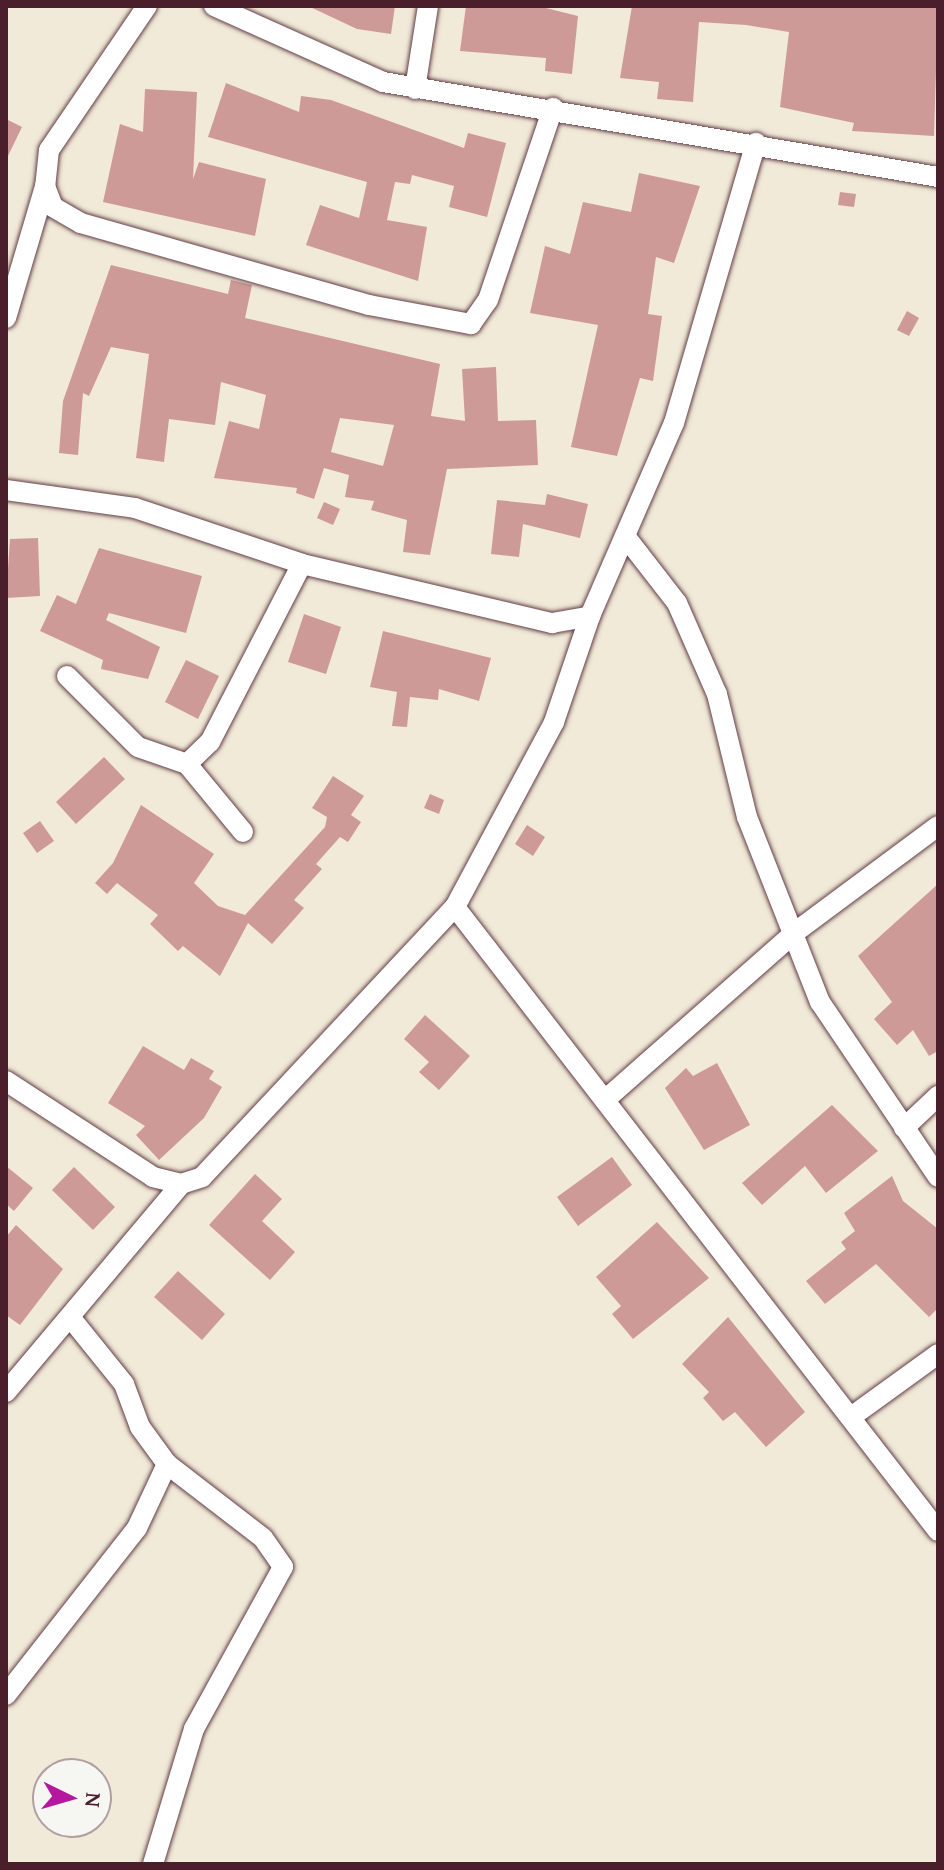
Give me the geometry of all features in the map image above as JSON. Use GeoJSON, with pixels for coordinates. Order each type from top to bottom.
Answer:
{"type":"FeatureCollection","features":[{"type":"Feature","properties":{"kind":"street"},"geometry":{"type":"LineString","coordinates":[[6,318],[45,186],[49,150],[147,6]]}},
{"type":"Feature","properties":{"kind":"street"},"geometry":{"type":"LineString","coordinates":[[214,6],[323,60],[415,89],[553,108],[938,177]]}},
{"type":"Feature","properties":{"kind":"street"},"geometry":{"type":"LineString","coordinates":[[415,89],[428,6]]}},
{"type":"Feature","properties":{"kind":"street"},"geometry":{"type":"LineString","coordinates":[[45,186],[53,207],[81,223],[369,305],[471,324],[488,300],[553,108]]}},
{"type":"Feature","properties":{"kind":"street"},"geometry":{"type":"LineString","coordinates":[[6,1392],[181,1184],[221,1159],[455,907],[554,722],[590,616],[674,423],[756,143]]}},
{"type":"Feature","properties":{"kind":"street"},"geometry":{"type":"LineString","coordinates":[[6,490],[135,508],[302,564],[552,623],[590,616]]}},
{"type":"Feature","properties":{"kind":"street"},"geometry":{"type":"LineString","coordinates":[[625,536],[677,603],[717,694],[740,797],[820,1002],[938,1177]]}},
{"type":"Feature","properties":{"kind":"street"},"geometry":{"type":"LineString","coordinates":[[187,764],[210,742],[302,564]]}},
{"type":"Feature","properties":{"kind":"street"},"geometry":{"type":"LineString","coordinates":[[67,676],[138,747],[187,764],[243,832]]}},
{"type":"Feature","properties":{"kind":"street"},"geometry":{"type":"LineString","coordinates":[[606,1099],[794,933],[938,826]]}},
{"type":"Feature","properties":{"kind":"street"},"geometry":{"type":"LineString","coordinates":[[455,907],[938,1531]]}},
{"type":"Feature","properties":{"kind":"street"},"geometry":{"type":"LineString","coordinates":[[6,1081],[153,1177],[181,1184]]}},
{"type":"Feature","properties":{"kind":"street"},"geometry":{"type":"LineString","coordinates":[[904,1128],[938,1096]]}},
{"type":"Feature","properties":{"kind":"street"},"geometry":{"type":"LineString","coordinates":[[70,1317],[124,1384],[140,1427],[167,1464],[263,1538],[283,1567],[194,1729],[158,1862]]}},
{"type":"Feature","properties":{"kind":"street"},"geometry":{"type":"LineString","coordinates":[[851,1417],[938,1354]]}},
{"type":"Feature","properties":{"kind":"street"},"geometry":{"type":"LineString","coordinates":[[6,1695],[137,1528],[167,1464]]}},
{"type":"Feature","properties":{"kind":"building"},"geometry":{"type":"Polygon","coordinates":[[[308,6],[395,6],[391,34],[357,29],[308,6]]]}},
{"type":"Feature","properties":{"kind":"building"},"geometry":{"type":"Polygon","coordinates":[[[466,6],[538,6],[578,16],[572,74],[545,71],[546,58],[460,51],[466,6]]]}},
{"type":"Feature","properties":{"kind":"building"},"geometry":{"type":"Polygon","coordinates":[[[632,6],[938,6],[934,136],[852,131],[854,123],[780,107],[789,32],[746,25],[699,22],[693,102],[657,99],[659,82],[620,78],[632,6]]]}},
{"type":"Feature","properties":{"kind":"building"},"geometry":{"type":"Polygon","coordinates":[[[226,83],[299,112],[301,96],[331,100],[464,148],[468,133],[506,143],[487,217],[449,207],[454,186],[412,175],[410,184],[395,182],[387,220],[427,227],[418,281],[306,245],[320,205],[359,218],[367,182],[208,137],[226,83]]]}},
{"type":"Feature","properties":{"kind":"building"},"geometry":{"type":"Polygon","coordinates":[[[145,89],[197,92],[193,179],[199,162],[266,179],[255,236],[103,202],[120,124],[143,132],[145,89]]]}},
{"type":"Feature","properties":{"kind":"building"},"geometry":{"type":"Polygon","coordinates":[[[6,119],[22,127],[6,160],[6,119]]]}},
{"type":"Feature","properties":{"kind":"building"},"geometry":{"type":"Polygon","coordinates":[[[639,173],[700,186],[674,263],[656,257],[648,314],[662,316],[653,381],[640,378],[617,456],[571,447],[598,325],[530,313],[545,246],[570,254],[583,202],[631,212],[639,173]]]}},
{"type":"Feature","properties":{"kind":"building"},"geometry":{"type":"Polygon","coordinates":[[[840,192],[856,194],[854,207],[838,205],[840,192]]]}},
{"type":"Feature","properties":{"kind":"building"},"geometry":{"type":"Polygon","coordinates":[[[111,265],[228,294],[231,280],[252,285],[245,318],[440,364],[431,416],[465,421],[462,369],[496,367],[498,421],[536,420],[538,465],[447,469],[430,555],[403,552],[407,520],[371,510],[374,501],[345,497],[349,475],[324,468],[314,499],[296,493],[297,488],[214,478],[229,421],[259,429],[266,395],[221,382],[215,425],[169,419],[164,462],[136,458],[149,354],[111,347],[89,396],[83,393],[78,455],[59,453],[63,401],[111,265]],[[340,418],[331,452],[383,466],[394,425],[340,418]]]}},
{"type":"Feature","properties":{"kind":"building"},"geometry":{"type":"Polygon","coordinates":[[[907,311],[919,318],[909,336],[897,330],[907,311]]]}},
{"type":"Feature","properties":{"kind":"building"},"geometry":{"type":"Polygon","coordinates":[[[547,494],[588,504],[580,538],[523,524],[519,557],[491,554],[497,500],[545,505],[547,494]]]}},
{"type":"Feature","properties":{"kind":"building"},"geometry":{"type":"Polygon","coordinates":[[[324,502],[340,509],[333,525],[317,518],[324,502]]]}},
{"type":"Feature","properties":{"kind":"building"},"geometry":{"type":"Polygon","coordinates":[[[38,538],[40,596],[6,598],[10,539],[38,538]]]}},
{"type":"Feature","properties":{"kind":"building"},"geometry":{"type":"Polygon","coordinates":[[[99,548],[202,576],[186,633],[109,613],[106,620],[160,647],[148,679],[101,669],[103,660],[40,631],[57,595],[76,604],[99,548]]]}},
{"type":"Feature","properties":{"kind":"building"},"geometry":{"type":"Polygon","coordinates":[[[304,614],[341,627],[326,674],[288,662],[304,614]]]}},
{"type":"Feature","properties":{"kind":"building"},"geometry":{"type":"Polygon","coordinates":[[[383,631],[491,658],[479,701],[439,689],[438,700],[410,697],[407,727],[392,726],[397,692],[370,687],[383,631]]]}},
{"type":"Feature","properties":{"kind":"building"},"geometry":{"type":"Polygon","coordinates":[[[186,660],[219,676],[198,719],[165,702],[186,660]]]}},
{"type":"Feature","properties":{"kind":"building"},"geometry":{"type":"Polygon","coordinates":[[[104,757],[125,779],[76,824],[56,802],[104,757]]]}},
{"type":"Feature","properties":{"kind":"building"},"geometry":{"type":"Polygon","coordinates":[[[333,776],[364,796],[351,815],[361,822],[348,842],[340,837],[316,864],[322,869],[294,900],[304,908],[272,944],[248,923],[220,976],[183,946],[178,951],[150,924],[158,915],[117,883],[107,894],[95,883],[113,863],[141,805],[214,854],[194,883],[218,906],[245,915],[325,827],[327,817],[312,808],[333,776]]]}},
{"type":"Feature","properties":{"kind":"building"},"geometry":{"type":"Polygon","coordinates":[[[430,794],[444,800],[439,814],[424,808],[430,794]]]}},
{"type":"Feature","properties":{"kind":"building"},"geometry":{"type":"Polygon","coordinates":[[[40,821],[54,841],[37,853],[23,833],[40,821]]]}},
{"type":"Feature","properties":{"kind":"building"},"geometry":{"type":"Polygon","coordinates":[[[527,825],[545,837],[533,856],[515,844],[527,825]]]}},
{"type":"Feature","properties":{"kind":"building"},"geometry":{"type":"Polygon","coordinates":[[[938,884],[938,1051],[929,1056],[913,1030],[897,1045],[874,1019],[892,1002],[858,956],[938,884]]]}},
{"type":"Feature","properties":{"kind":"building"},"geometry":{"type":"Polygon","coordinates":[[[425,1015],[470,1056],[439,1090],[419,1072],[429,1062],[404,1039],[425,1015]]]}},
{"type":"Feature","properties":{"kind":"building"},"geometry":{"type":"Polygon","coordinates":[[[143,1046],[184,1070],[191,1058],[214,1071],[209,1079],[222,1087],[204,1118],[159,1160],[136,1135],[145,1126],[108,1103],[143,1046]]]}},
{"type":"Feature","properties":{"kind":"building"},"geometry":{"type":"Polygon","coordinates":[[[717,1063],[750,1125],[704,1150],[665,1088],[686,1068],[693,1076],[717,1063]]]}},
{"type":"Feature","properties":{"kind":"building"},"geometry":{"type":"Polygon","coordinates":[[[832,1105],[878,1151],[826,1193],[805,1166],[762,1205],[742,1183],[832,1105]]]}},
{"type":"Feature","properties":{"kind":"building"},"geometry":{"type":"Polygon","coordinates":[[[612,1157],[632,1185],[578,1226],[557,1197],[612,1157]]]}},
{"type":"Feature","properties":{"kind":"building"},"geometry":{"type":"Polygon","coordinates":[[[6,1166],[33,1188],[14,1211],[6,1204],[6,1166]]]}},
{"type":"Feature","properties":{"kind":"building"},"geometry":{"type":"Polygon","coordinates":[[[74,1167],[115,1207],[93,1230],[52,1190],[74,1167]]]}},
{"type":"Feature","properties":{"kind":"building"},"geometry":{"type":"Polygon","coordinates":[[[255,1174],[282,1199],[262,1221],[295,1252],[270,1280],[209,1225],[255,1174]]]}},
{"type":"Feature","properties":{"kind":"building"},"geometry":{"type":"Polygon","coordinates":[[[892,1176],[903,1201],[938,1229],[938,1308],[929,1317],[876,1264],[825,1304],[806,1281],[846,1249],[841,1242],[855,1231],[844,1213],[892,1176]]]}},
{"type":"Feature","properties":{"kind":"building"},"geometry":{"type":"Polygon","coordinates":[[[657,1222],[709,1278],[633,1339],[612,1314],[621,1306],[596,1277],[657,1222]]]}},
{"type":"Feature","properties":{"kind":"building"},"geometry":{"type":"Polygon","coordinates":[[[16,1225],[63,1269],[20,1325],[6,1315],[6,1237],[16,1225]]]}},
{"type":"Feature","properties":{"kind":"building"},"geometry":{"type":"Polygon","coordinates":[[[178,1271],[225,1314],[202,1340],[154,1297],[178,1271]]]}},
{"type":"Feature","properties":{"kind":"building"},"geometry":{"type":"Polygon","coordinates":[[[728,1317],[805,1412],[766,1447],[735,1412],[723,1421],[703,1398],[709,1392],[682,1364],[728,1317]]]}}]}
